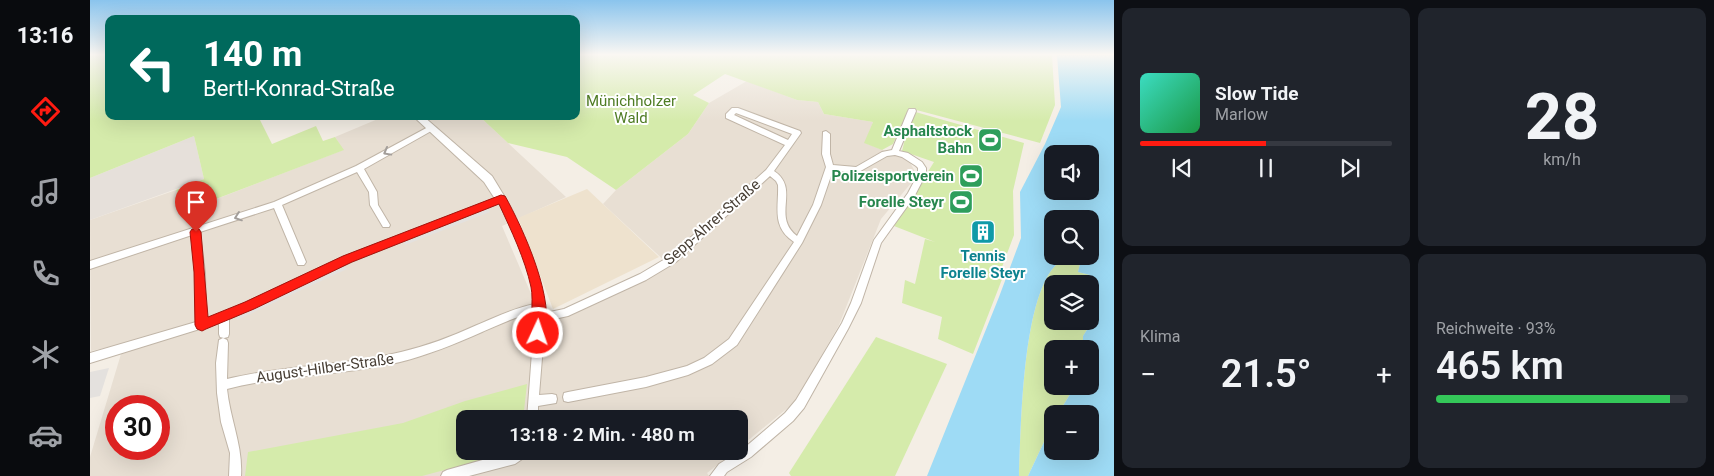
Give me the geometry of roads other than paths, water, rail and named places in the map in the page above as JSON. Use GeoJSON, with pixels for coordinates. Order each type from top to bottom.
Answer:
{"type":"FeatureCollection","features":[{"type":"Feature","properties":{"kind":"street"},"geometry":{"type":"LineString","coordinates":[[735,110],[797,133],[790,144],[729,116],[735,110]]}},
{"type":"Feature","properties":{"kind":"street"},"geometry":{"type":"LineString","coordinates":[[895,152],[912,112]]}},
{"type":"Feature","properties":{"kind":"street"},"geometry":{"type":"LineString","coordinates":[[421,120],[488,179],[513,222],[532,270],[540,307],[532,410]]}},
{"type":"Feature","properties":{"kind":"street"},"geometry":{"type":"LineString","coordinates":[[90,265],[277,204],[359,168],[430,128]]}},
{"type":"Feature","properties":{"kind":"street"},"geometry":{"type":"LineString","coordinates":[[568,397],[646,382],[688,370],[722,352],[733,342],[799,241],[817,205],[830,167],[826,154],[826,134]]}},
{"type":"Feature","properties":{"kind":"street","name":"Sepp-Ahrer-Straße"},"geometry":{"type":"LineString","coordinates":[[540,318],[565,313],[643,277],[666,264],[769,172],[790,144]]}},
{"type":"Feature","properties":{"kind":"street"},"geometry":{"type":"LineString","coordinates":[[716,476],[723,468],[747,453],[789,417],[800,404],[845,326],[856,303],[876,242],[911,195],[922,174],[922,168],[913,159],[895,152],[885,154],[857,170],[830,167]]}},
{"type":"Feature","properties":{"kind":"street"},"geometry":{"type":"LineString","coordinates":[[359,168],[373,192],[374,205],[390,233]]}},
{"type":"Feature","properties":{"kind":"street"},"geometry":{"type":"LineString","coordinates":[[769,172],[777,177],[782,184],[784,228],[792,237],[799,241]]}},
{"type":"Feature","properties":{"kind":"street"},"geometry":{"type":"LineString","coordinates":[[90,358],[224,317],[304,270],[348,259],[390,233],[501,199]]}},
{"type":"Feature","properties":{"kind":"street"},"geometry":{"type":"LineString","coordinates":[[277,204],[304,270]]}},
{"type":"Feature","properties":{"kind":"street"},"geometry":{"type":"LineString","coordinates":[[196,232],[202,325]]}},
{"type":"Feature","properties":{"kind":"street","name":"August-Hilber-Straße"},"geometry":{"type":"LineString","coordinates":[[223,385],[246,379],[346,367],[399,357],[454,339],[522,310],[540,307]]}},
{"type":"Feature","properties":{"kind":"street"},"geometry":{"type":"LineString","coordinates":[[224,317],[220,364],[227,421],[237,450],[235,476]]}},
{"type":"Feature","properties":{"kind":"street"},"geometry":{"type":"LineString","coordinates":[[533,401],[552,399]]}},
{"type":"Feature","properties":{"kind":"street"},"geometry":{"type":"LineString","coordinates":[[447,476],[507,460]]}},
{"type":"Feature","properties":{"kind":"water"},"geometry":{"type":"Polygon","coordinates":[[[1059,77],[1114,77],[1114,476],[1028,476],[1044,442],[1044,460],[1099,460],[1099,405],[1063,405],[1070,395],[1099,395],[1099,340],[1083,340],[1083,336],[1087,330],[1099,330],[1099,275],[1078,272],[1080,265],[1099,265],[1099,210],[1044,210],[1044,265],[1056,265],[1049,275],[1044,275],[1044,283],[1030,335],[1025,366],[1019,476],[927,476],[1021,238],[1020,192],[1044,146],[1044,200],[1099,200],[1099,145],[1044,145],[1061,107],[1059,77]]]}},
{"type":"Feature","properties":{"kind":"place","name":"Asphaltstock Bahn"},"geometry":{"type":"Point","coordinates":[990,140]}},
{"type":"Feature","properties":{"kind":"place","name":"Polizeisportverein"},"geometry":{"type":"Point","coordinates":[971,176]}},
{"type":"Feature","properties":{"kind":"place","name":"Forelle Steyr"},"geometry":{"type":"Point","coordinates":[961,202]}},
{"type":"Feature","properties":{"kind":"place","name":"Tennis Forelle Steyr"},"geometry":{"type":"Point","coordinates":[983,232]}},
{"type":"Feature","properties":{"kind":"park label","name":"Münichholzer Wald"},"geometry":{"type":"Point","coordinates":[631,110]}}]}
